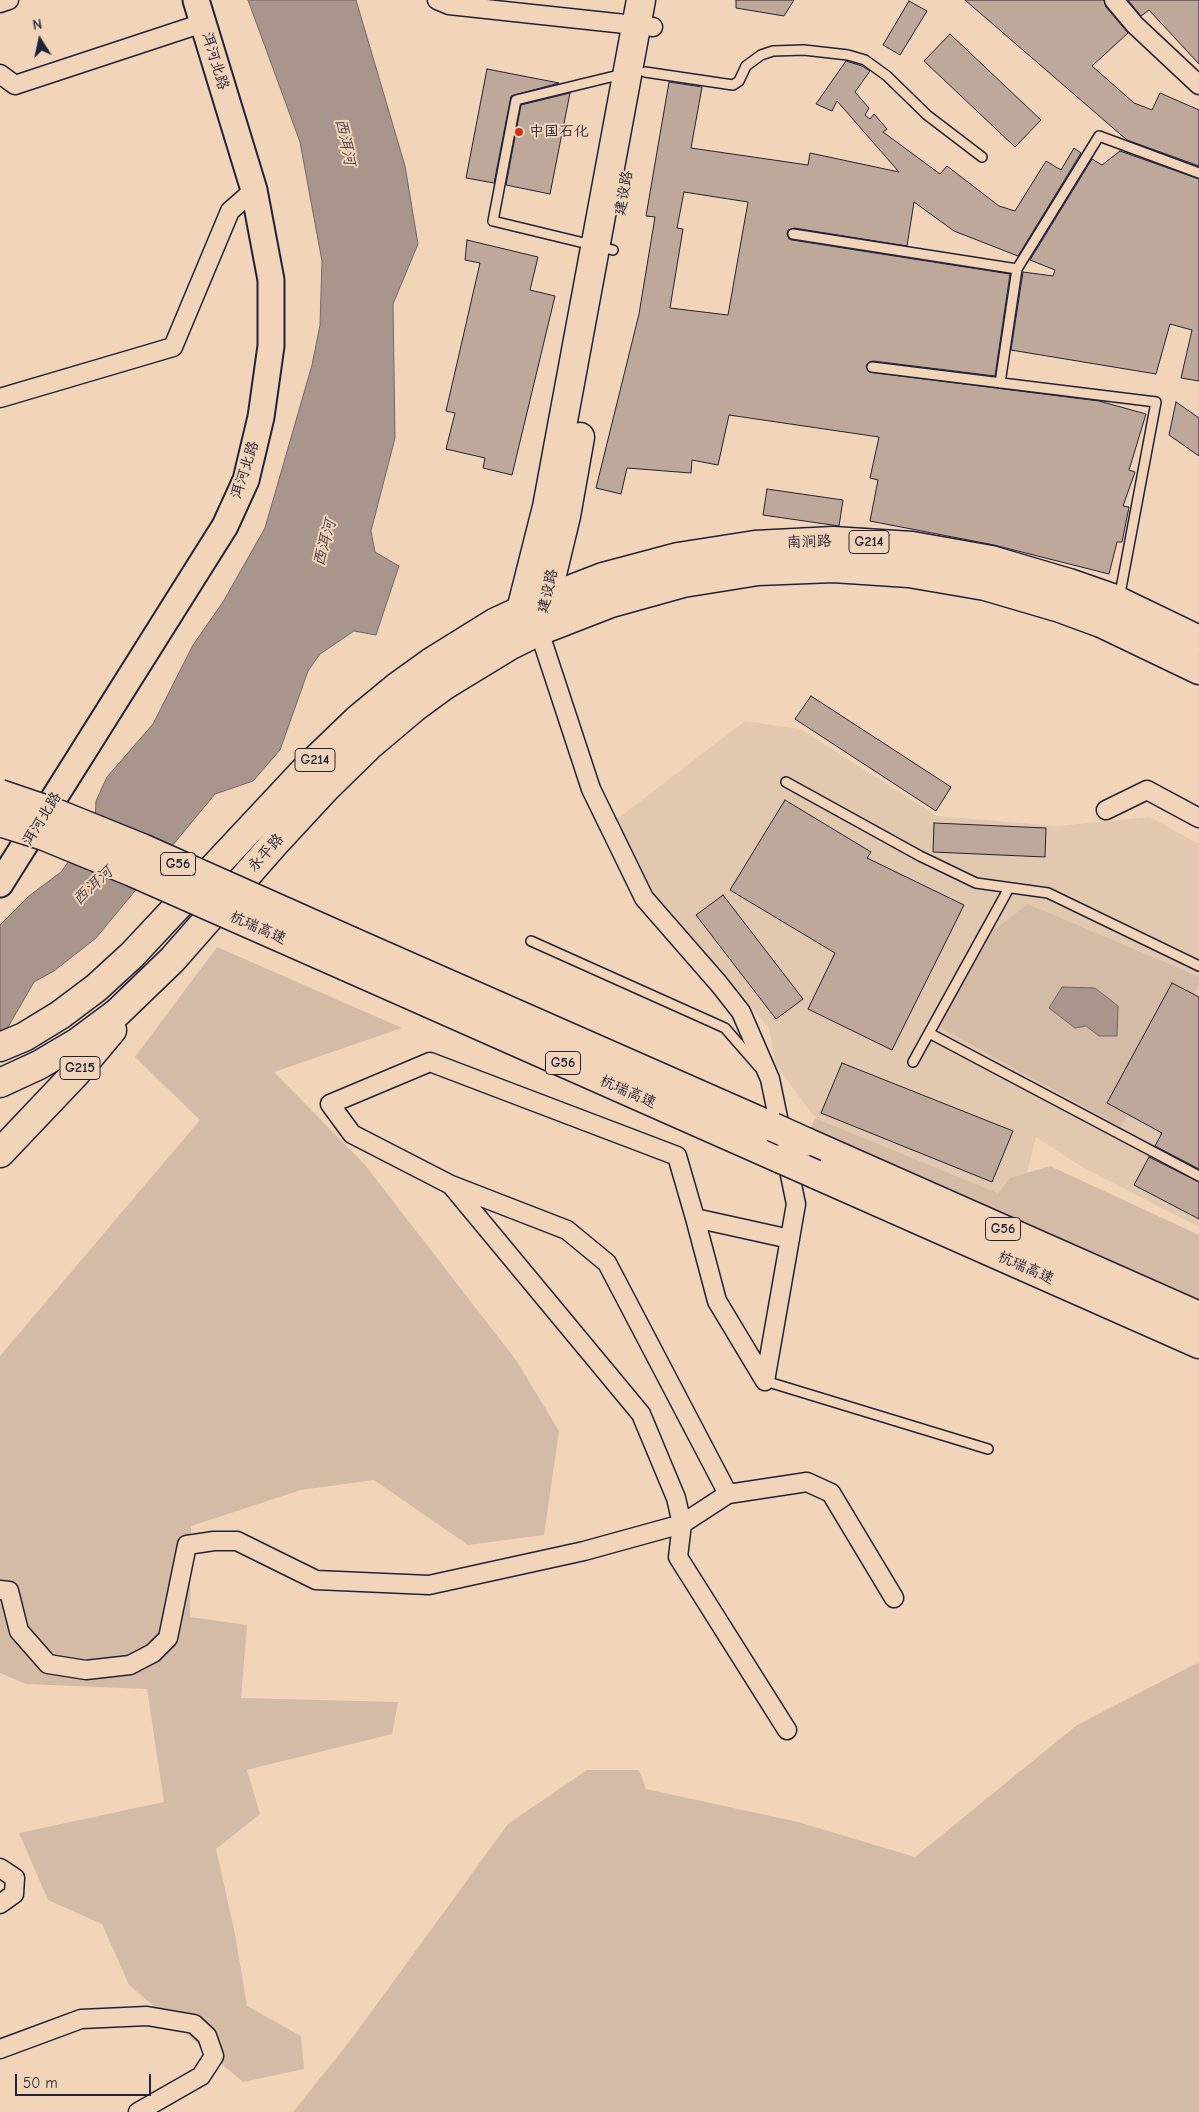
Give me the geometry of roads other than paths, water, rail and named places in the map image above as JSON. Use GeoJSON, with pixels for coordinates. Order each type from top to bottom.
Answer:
{"type":"FeatureCollection","features":[{"type":"Feature","properties":{"kind":"main road","name":"建设路"},"geometry":{"type":"LineString","coordinates":[[539,631],[532,605],[566,516],[605,248],[637,73],[644,17],[658,0]]}},
{"type":"Feature","properties":{"kind":"main road","name":"南涧路"},"geometry":{"type":"LineString","coordinates":[[532,605],[603,577],[678,557],[755,545],[833,541],[912,546],[991,560],[1069,583],[1119,602],[1199,640]]}},
{"type":"Feature","properties":{"kind":"main road","name":"南涧路"},"geometry":{"type":"LineString","coordinates":[[539,631],[611,603],[647,592],[702,580],[758,571],[795,569],[871,570],[947,579],[1023,596],[1101,623],[1199,670]]}},
{"type":"Feature","properties":{"kind":"main road","name":"永平路"},"geometry":{"type":"LineString","coordinates":[[0,1047],[53,1020],[96,988],[132,955],[305,770],[358,719],[430,663],[471,637],[532,605]]}},
{"type":"Feature","properties":{"kind":"main road","name":"永平路"},"geometry":{"type":"LineString","coordinates":[[0,1083],[39,1066],[78,1042],[118,1013],[154,979],[287,830],[340,774],[381,736],[445,685],[492,656],[539,631]]}},
{"type":"Feature","properties":{"kind":"main road","name":"杭瑞高速"},"geometry":{"type":"LineString","coordinates":[[0,794],[53,812],[142,848],[349,954],[781,1159],[1199,1344]]}},
{"type":"Feature","properties":{"kind":"main road","name":"杭瑞高速"},"geometry":{"type":"LineString","coordinates":[[0,822],[44,836],[132,872],[349,954],[773,1127],[1199,1316]]}},
{"type":"Feature","properties":{"kind":"main road"},"geometry":{"type":"LineString","coordinates":[[154,979],[217,865]]}},
{"type":"Feature","properties":{"kind":"main road","name":"G215"},"geometry":{"type":"LineString","coordinates":[[0,1153],[76,1073],[154,979]]}},
{"type":"Feature","properties":{"kind":"street"},"geometry":{"type":"LineString","coordinates":[[0,2],[8,0]]}},
{"type":"Feature","properties":{"kind":"street"},"geometry":{"type":"LineString","coordinates":[[437,0],[449,5],[644,17]]}},
{"type":"Feature","properties":{"kind":"street"},"geometry":{"type":"LineString","coordinates":[[1114,0],[1135,25],[1199,86]]}},
{"type":"Feature","properties":{"kind":"street"},"geometry":{"type":"LineString","coordinates":[[0,74],[15,85],[200,12]]}},
{"type":"Feature","properties":{"kind":"street","name":"洱河北路"},"geometry":{"type":"LineString","coordinates":[[0,884],[225,526],[246,480],[261,417],[271,346],[271,280],[254,190],[200,12]]}},
{"type":"Feature","properties":{"kind":"street"},"geometry":{"type":"LineString","coordinates":[[0,398],[173,347],[230,211],[254,190]]}},
{"type":"Feature","properties":{"kind":"street"},"geometry":{"type":"LineString","coordinates":[[539,631],[591,789],[644,898],[741,1012],[770,1079],[796,1204],[765,1381]]}},
{"type":"Feature","properties":{"kind":"street"},"geometry":{"type":"LineString","coordinates":[[1106,810],[1147,790],[1199,818]]}},
{"type":"Feature","properties":{"kind":"street"},"geometry":{"type":"LineString","coordinates":[[728,1494],[607,1263],[567,1230],[451,1185],[352,1134],[330,1104],[430,1062],[677,1156],[717,1301],[765,1381]]}},
{"type":"Feature","properties":{"kind":"street"},"geometry":{"type":"LineString","coordinates":[[451,1185],[640,1414],[676,1498],[682,1524],[678,1557],[787,1730]]}},
{"type":"Feature","properties":{"kind":"street"},"geometry":{"type":"LineString","coordinates":[[695,1218],[790,1239]]}},
{"type":"Feature","properties":{"kind":"street"},"geometry":{"type":"LineString","coordinates":[[0,1590],[9,1591],[19,1631],[48,1664],[86,1670],[130,1665],[153,1653],[168,1638],[188,1545],[238,1540],[316,1580],[429,1585],[584,1551],[682,1524],[728,1494],[807,1482],[831,1493],[894,1598]]}},
{"type":"Feature","properties":{"kind":"street"},"geometry":{"type":"LineString","coordinates":[[0,1868],[15,1878],[14,1894],[0,1904]]}},
{"type":"Feature","properties":{"kind":"street"},"geometry":{"type":"LineString","coordinates":[[0,2050],[81,2019],[147,2016],[194,2024],[207,2036],[214,2056],[202,2076],[138,2112]]}},
{"type":"Feature","properties":{"kind":"lane"},"geometry":{"type":"LineString","coordinates":[[605,248],[493,222],[516,100],[637,73],[733,85],[739,81],[746,66],[761,55],[773,51],[804,50],[848,55],[865,60],[887,76],[927,115],[982,157]]}},
{"type":"Feature","properties":{"kind":"lane"},"geometry":{"type":"LineString","coordinates":[[1000,383],[1017,269],[1098,136],[1199,173]]}},
{"type":"Feature","properties":{"kind":"lane"},"geometry":{"type":"LineString","coordinates":[[793,234],[1017,269]]}},
{"type":"Feature","properties":{"kind":"lane"},"geometry":{"type":"LineString","coordinates":[[872,367],[1156,402],[1119,602]]}},
{"type":"Feature","properties":{"kind":"lane"},"geometry":{"type":"LineString","coordinates":[[786,782],[920,856],[976,883],[1048,893],[1199,966]]}},
{"type":"Feature","properties":{"kind":"lane"},"geometry":{"type":"LineString","coordinates":[[913,1062],[1009,888]]}},
{"type":"Feature","properties":{"kind":"lane"},"geometry":{"type":"LineString","coordinates":[[531,941],[725,1028],[770,1079]]}},
{"type":"Feature","properties":{"kind":"lane"},"geometry":{"type":"LineString","coordinates":[[929,1033],[1199,1176]]}},
{"type":"Feature","properties":{"kind":"lane"},"geometry":{"type":"LineString","coordinates":[[765,1381],[988,1449]]}},
{"type":"Feature","properties":{"kind":"water","name":"西洱河"},"geometry":{"type":"Polygon","coordinates":[[[248,0],[356,0],[405,166],[418,244],[393,304],[395,438],[371,531],[375,552],[399,566],[376,635],[354,631],[320,654],[308,671],[280,750],[253,781],[215,794],[96,938],[54,971],[34,982],[0,1041],[0,925],[29,896],[61,872],[95,825],[96,801],[107,777],[153,724],[193,645],[223,602],[265,528],[312,365],[320,325],[322,261],[300,142],[248,0]]]}},
{"type":"Feature","properties":{"kind":"water"},"geometry":{"type":"Polygon","coordinates":[[[1062,987],[1095,988],[1118,1006],[1117,1036],[1099,1036],[1086,1026],[1075,1028],[1049,1008],[1062,987]]]}},
{"type":"Feature","properties":{"kind":"place","name":"中国石化"},"geometry":{"type":"Point","coordinates":[519,132]}}]}
